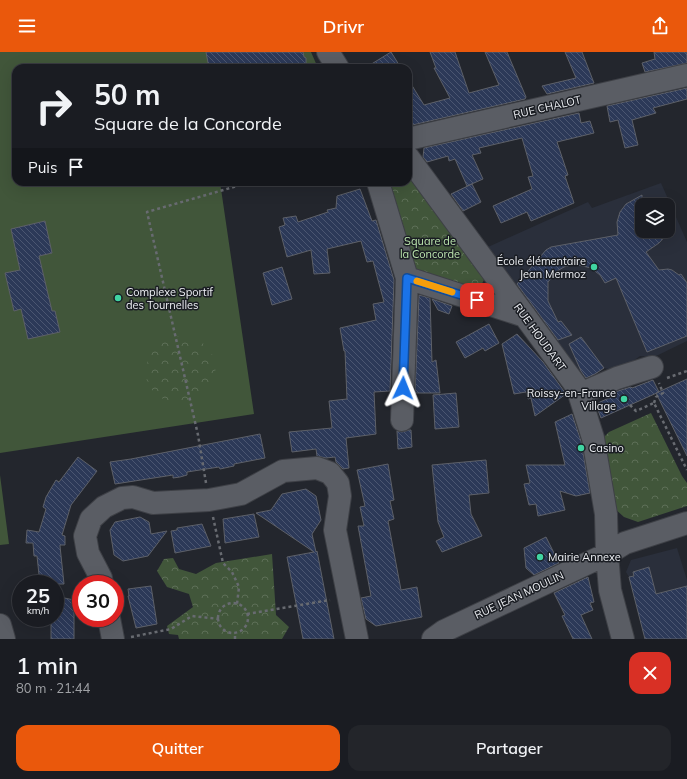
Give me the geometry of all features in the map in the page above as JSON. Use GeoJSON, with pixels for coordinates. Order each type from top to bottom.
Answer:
{"type":"FeatureCollection","features":[{"type":"Feature","properties":{"kind":"street"},"geometry":{"type":"LineString","coordinates":[[328,52],[336,64]]}},
{"type":"Feature","properties":{"kind":"street","name":"RUE CHALOT"},"geometry":{"type":"LineString","coordinates":[[412,138],[687,75]]}},
{"type":"Feature","properties":{"kind":"street","name":"RUE HOUDART"},"geometry":{"type":"LineString","coordinates":[[412,162],[577,387],[593,438],[606,514],[610,590],[623,639]]}},
{"type":"Feature","properties":{"kind":"street"},"geometry":{"type":"LineString","coordinates":[[379,186],[407,278],[402,420]]}},
{"type":"Feature","properties":{"kind":"street"},"geometry":{"type":"LineString","coordinates":[[407,278],[525,316]]}},
{"type":"Feature","properties":{"kind":"street"},"geometry":{"type":"LineString","coordinates":[[580,394],[618,378],[656,372]]}},
{"type":"Feature","properties":{"kind":"street"},"geometry":{"type":"LineString","coordinates":[[99,575],[88,553],[85,536],[91,519],[104,507],[122,498],[133,498],[153,503],[209,500],[242,494],[283,471],[318,468],[330,473],[338,482],[340,496],[335,530],[357,639]]}},
{"type":"Feature","properties":{"kind":"street","name":"RUE JEAN MOULIN"},"geometry":{"type":"LineString","coordinates":[[433,639],[444,631],[607,554],[625,543],[687,523]]}},
{"type":"Feature","properties":{"kind":"street"},"geometry":{"type":"LineString","coordinates":[[0,625],[4,639]]}},
{"type":"Feature","properties":{"kind":"street"},"geometry":{"type":"LineString","coordinates":[[114,627],[120,638]]}},
{"type":"Feature","properties":{"kind":"path"},"geometry":{"type":"LineString","coordinates":[[237,186],[147,212],[197,428],[209,500],[223,563],[232,572],[239,587],[237,604]]}},
{"type":"Feature","properties":{"kind":"path"},"geometry":{"type":"LineString","coordinates":[[656,372],[667,378],[687,371]]}},
{"type":"Feature","properties":{"kind":"path"},"geometry":{"type":"LineString","coordinates":[[630,405],[636,411],[654,403],[687,470]]}},
{"type":"Feature","properties":{"kind":"path"},"geometry":{"type":"LineString","coordinates":[[247,614],[348,596]]}},
{"type":"Feature","properties":{"kind":"path"},"geometry":{"type":"LineString","coordinates":[[231,603],[237,604],[246,611],[247,614],[248,623],[240,632],[229,632],[220,626],[218,614],[222,608],[231,603]]}},
{"type":"Feature","properties":{"kind":"path"},"geometry":{"type":"LineString","coordinates":[[120,638],[171,629],[192,616],[219,619]]}},
{"type":"Feature","properties":{"kind":"path"},"geometry":{"type":"LineString","coordinates":[[235,633],[235,639]]}},
{"type":"Feature","properties":{"kind":"shaded area","name":"École élémentaire Jean Mermoz"},"geometry":{"type":"Polygon","coordinates":[[[661,183],[668,198],[635,198],[635,238],[675,238],[675,215],[687,242],[687,341],[654,357],[640,356],[629,364],[613,370],[604,368],[585,381],[488,247],[588,202],[592,208],[661,183]]]}},
{"type":"Feature","properties":{"kind":"shaded area"},"geometry":{"type":"Polygon","coordinates":[[[677,548],[687,580],[687,639],[626,572],[631,560],[677,548]]]}},
{"type":"Feature","properties":{"kind":"green space","name":"Complexe Sportif des Tournelles"},"geometry":{"type":"Polygon","coordinates":[[[0,52],[311,52],[316,64],[12,64],[12,186],[221,186],[254,414],[0,453],[0,52]]]}},
{"type":"Feature","properties":{"kind":"green space","name":"Square de la Concorde"},"geometry":{"type":"Polygon","coordinates":[[[412,180],[485,278],[478,291],[409,268],[383,186],[412,186],[412,180]]]}},
{"type":"Feature","properties":{"kind":"green space"},"geometry":{"type":"Polygon","coordinates":[[[182,336],[190,337],[204,344],[212,354],[216,368],[212,383],[201,395],[188,401],[174,403],[161,398],[151,389],[146,378],[148,355],[163,339],[182,336]]]}},
{"type":"Feature","properties":{"kind":"green space"},"geometry":{"type":"Polygon","coordinates":[[[651,413],[682,476],[687,483],[687,506],[638,522],[624,517],[614,508],[601,440],[609,432],[651,413]]]}},
{"type":"Feature","properties":{"kind":"green space"},"geometry":{"type":"Polygon","coordinates":[[[0,475],[9,544],[0,545],[0,475]]]}},
{"type":"Feature","properties":{"kind":"green space"},"geometry":{"type":"Polygon","coordinates":[[[272,554],[276,615],[289,627],[282,639],[179,639],[178,635],[169,634],[167,626],[193,607],[189,594],[167,587],[157,571],[164,559],[173,558],[179,569],[196,574],[216,563],[272,554]]]}},
{"type":"Feature","properties":{"kind":"building"},"geometry":{"type":"Polygon","coordinates":[[[206,52],[303,52],[304,57],[306,58],[306,64],[208,64],[206,52]]]}},
{"type":"Feature","properties":{"kind":"building"},"geometry":{"type":"Polygon","coordinates":[[[391,52],[398,64],[372,64],[391,52]]]}},
{"type":"Feature","properties":{"kind":"building"},"geometry":{"type":"Polygon","coordinates":[[[430,52],[455,52],[469,93],[499,85],[485,52],[507,52],[526,97],[525,99],[412,125],[412,86],[424,105],[450,98],[434,68],[436,68],[430,52]]]}},
{"type":"Feature","properties":{"kind":"building"},"geometry":{"type":"Polygon","coordinates":[[[565,52],[582,52],[594,83],[547,94],[542,86],[576,78],[565,52]]]}},
{"type":"Feature","properties":{"kind":"building"},"geometry":{"type":"Polygon","coordinates":[[[654,52],[687,52],[687,63],[645,72],[642,63],[655,59],[654,52]]]}},
{"type":"Feature","properties":{"kind":"building"},"geometry":{"type":"Polygon","coordinates":[[[687,88],[687,99],[653,108],[656,113],[632,120],[638,145],[625,148],[618,120],[610,122],[607,106],[687,88]]]}},
{"type":"Feature","properties":{"kind":"building"},"geometry":{"type":"Polygon","coordinates":[[[579,113],[581,123],[590,121],[594,133],[557,142],[568,175],[565,176],[574,203],[531,221],[527,212],[501,223],[493,206],[532,189],[528,177],[533,176],[522,138],[479,148],[481,153],[472,155],[483,179],[467,186],[455,159],[449,161],[448,156],[427,162],[423,157],[424,148],[579,113]]]}},
{"type":"Feature","properties":{"kind":"building"},"geometry":{"type":"Polygon","coordinates":[[[472,184],[481,202],[463,211],[451,194],[472,184]]]}},
{"type":"Feature","properties":{"kind":"building"},"geometry":{"type":"Polygon","coordinates":[[[360,189],[372,221],[376,220],[394,280],[390,391],[374,392],[376,434],[346,438],[349,468],[343,469],[336,462],[335,457],[326,458],[317,456],[316,449],[292,452],[289,432],[332,428],[329,401],[347,399],[345,351],[340,328],[376,320],[373,304],[384,302],[373,261],[367,262],[361,241],[327,249],[330,273],[314,274],[311,250],[287,257],[279,227],[285,225],[283,218],[296,216],[298,222],[328,212],[327,210],[336,208],[337,196],[360,189]]]}},
{"type":"Feature","properties":{"kind":"building"},"geometry":{"type":"Polygon","coordinates":[[[635,199],[635,238],[664,238],[646,252],[659,270],[668,269],[679,275],[681,274],[687,283],[687,336],[647,352],[616,278],[605,283],[600,275],[591,268],[574,264],[557,271],[548,282],[548,301],[558,322],[561,321],[572,335],[558,340],[517,284],[546,250],[551,247],[618,235],[617,222],[620,212],[626,204],[635,199]]]}},
{"type":"Feature","properties":{"kind":"building"},"geometry":{"type":"Polygon","coordinates":[[[45,221],[52,253],[39,256],[52,311],[55,311],[60,332],[28,339],[21,309],[14,311],[5,273],[20,270],[11,229],[45,221]]]}},
{"type":"Feature","properties":{"kind":"building"},"geometry":{"type":"Polygon","coordinates":[[[282,267],[292,299],[272,305],[263,273],[282,267]]]}},
{"type":"Feature","properties":{"kind":"building"},"geometry":{"type":"Polygon","coordinates":[[[419,295],[430,298],[432,362],[436,360],[440,393],[415,393],[419,295]]]}},
{"type":"Feature","properties":{"kind":"building"},"geometry":{"type":"Polygon","coordinates":[[[432,299],[452,306],[449,314],[438,310],[432,299]]]}},
{"type":"Feature","properties":{"kind":"building"},"geometry":{"type":"Polygon","coordinates":[[[489,324],[499,343],[485,351],[483,348],[465,358],[456,342],[489,324]]]}},
{"type":"Feature","properties":{"kind":"building"},"geometry":{"type":"Polygon","coordinates":[[[517,334],[543,362],[566,394],[535,416],[531,398],[528,399],[526,392],[514,394],[502,344],[517,334]]]}},
{"type":"Feature","properties":{"kind":"building"},"geometry":{"type":"Polygon","coordinates":[[[581,337],[604,368],[586,378],[581,371],[569,344],[581,337]]]}},
{"type":"Feature","properties":{"kind":"building"},"geometry":{"type":"Polygon","coordinates":[[[687,379],[687,456],[656,393],[687,379]]]}},
{"type":"Feature","properties":{"kind":"building","name":"Roissy-en-France Village"},"geometry":{"type":"Polygon","coordinates":[[[653,380],[659,392],[601,418],[596,405],[600,402],[616,395],[615,392],[631,387],[632,388],[653,380]]]}},
{"type":"Feature","properties":{"kind":"building"},"geometry":{"type":"Polygon","coordinates":[[[456,393],[459,427],[435,429],[433,395],[456,393]]]}},
{"type":"Feature","properties":{"kind":"building"},"geometry":{"type":"Polygon","coordinates":[[[572,414],[581,441],[590,493],[576,496],[560,491],[565,510],[538,516],[536,504],[529,505],[524,484],[530,483],[526,465],[565,465],[555,422],[572,414]]]}},
{"type":"Feature","properties":{"kind":"building"},"geometry":{"type":"Polygon","coordinates":[[[411,430],[412,447],[398,449],[397,431],[402,432],[411,430]]]}},
{"type":"Feature","properties":{"kind":"building"},"geometry":{"type":"Polygon","coordinates":[[[260,434],[265,458],[234,464],[234,466],[220,469],[219,467],[187,472],[187,475],[180,477],[173,478],[173,475],[115,484],[110,462],[260,434]]]}},
{"type":"Feature","properties":{"kind":"building"},"geometry":{"type":"Polygon","coordinates":[[[78,457],[97,471],[71,505],[62,535],[65,536],[65,545],[60,545],[63,575],[39,575],[37,556],[34,556],[33,543],[26,543],[27,530],[39,532],[46,509],[43,507],[46,497],[56,480],[59,482],[78,457]]]}},
{"type":"Feature","properties":{"kind":"building"},"geometry":{"type":"Polygon","coordinates":[[[486,460],[489,493],[469,495],[471,514],[482,536],[442,552],[436,541],[444,537],[438,522],[432,465],[486,460]]]}},
{"type":"Feature","properties":{"kind":"building"},"geometry":{"type":"Polygon","coordinates":[[[388,464],[394,500],[390,501],[394,519],[388,521],[401,590],[417,587],[422,617],[376,626],[366,619],[361,598],[371,596],[358,526],[364,526],[360,507],[365,506],[357,470],[388,464]]]}},
{"type":"Feature","properties":{"kind":"building"},"geometry":{"type":"Polygon","coordinates":[[[306,489],[316,496],[321,520],[312,534],[316,552],[317,551],[334,639],[303,639],[287,557],[314,552],[256,513],[271,510],[282,494],[306,489]]]}},
{"type":"Feature","properties":{"kind":"building"},"geometry":{"type":"Polygon","coordinates":[[[254,514],[259,537],[225,543],[223,519],[254,514]]]}},
{"type":"Feature","properties":{"kind":"building"},"geometry":{"type":"Polygon","coordinates":[[[140,517],[149,522],[151,534],[167,531],[148,556],[123,561],[114,555],[110,530],[115,522],[140,517]]]}},
{"type":"Feature","properties":{"kind":"building"},"geometry":{"type":"Polygon","coordinates":[[[202,524],[211,546],[175,553],[171,531],[177,530],[177,528],[202,524]]]}},
{"type":"Feature","properties":{"kind":"building","name":"Mairie Annexe"},"geometry":{"type":"Polygon","coordinates":[[[546,537],[559,563],[534,575],[526,568],[524,548],[546,537]]]}},
{"type":"Feature","properties":{"kind":"building"},"geometry":{"type":"Polygon","coordinates":[[[649,567],[656,594],[687,586],[687,639],[645,639],[629,577],[634,576],[633,572],[649,567]]]}},
{"type":"Feature","properties":{"kind":"building"},"geometry":{"type":"Polygon","coordinates":[[[588,577],[594,602],[590,603],[593,610],[581,615],[592,639],[573,639],[562,616],[565,615],[554,593],[588,577]]]}},
{"type":"Feature","properties":{"kind":"building"},"geometry":{"type":"Polygon","coordinates":[[[151,586],[157,624],[136,628],[128,596],[128,589],[151,586]]]}},
{"type":"Feature","properties":{"kind":"building"},"geometry":{"type":"Polygon","coordinates":[[[64,598],[72,600],[72,627],[74,627],[74,639],[51,639],[51,627],[64,627],[64,598]]]}},
{"type":"Feature","properties":{"kind":"slow traffic"},"geometry":{"type":"LineString","coordinates":[[417,281],[452,292]]}},
{"type":"Feature","properties":{"kind":"place","name":"École élémentaire Jean Mermoz"},"geometry":{"type":"Point","coordinates":[594,267]}},
{"type":"Feature","properties":{"kind":"place","name":"Complexe Sportif des Tournelles"},"geometry":{"type":"Point","coordinates":[118,298]}},
{"type":"Feature","properties":{"kind":"place","name":"Roissy-en-France Village"},"geometry":{"type":"Point","coordinates":[624,399]}},
{"type":"Feature","properties":{"kind":"place","name":"Casino"},"geometry":{"type":"Point","coordinates":[581,448]}},
{"type":"Feature","properties":{"kind":"place","name":"Mairie Annexe"},"geometry":{"type":"Point","coordinates":[540,557]}},
{"type":"Feature","properties":{"kind":"route"},"geometry":{"type":"LineString","coordinates":[[403,388],[407,278],[477,300]]}}]}
